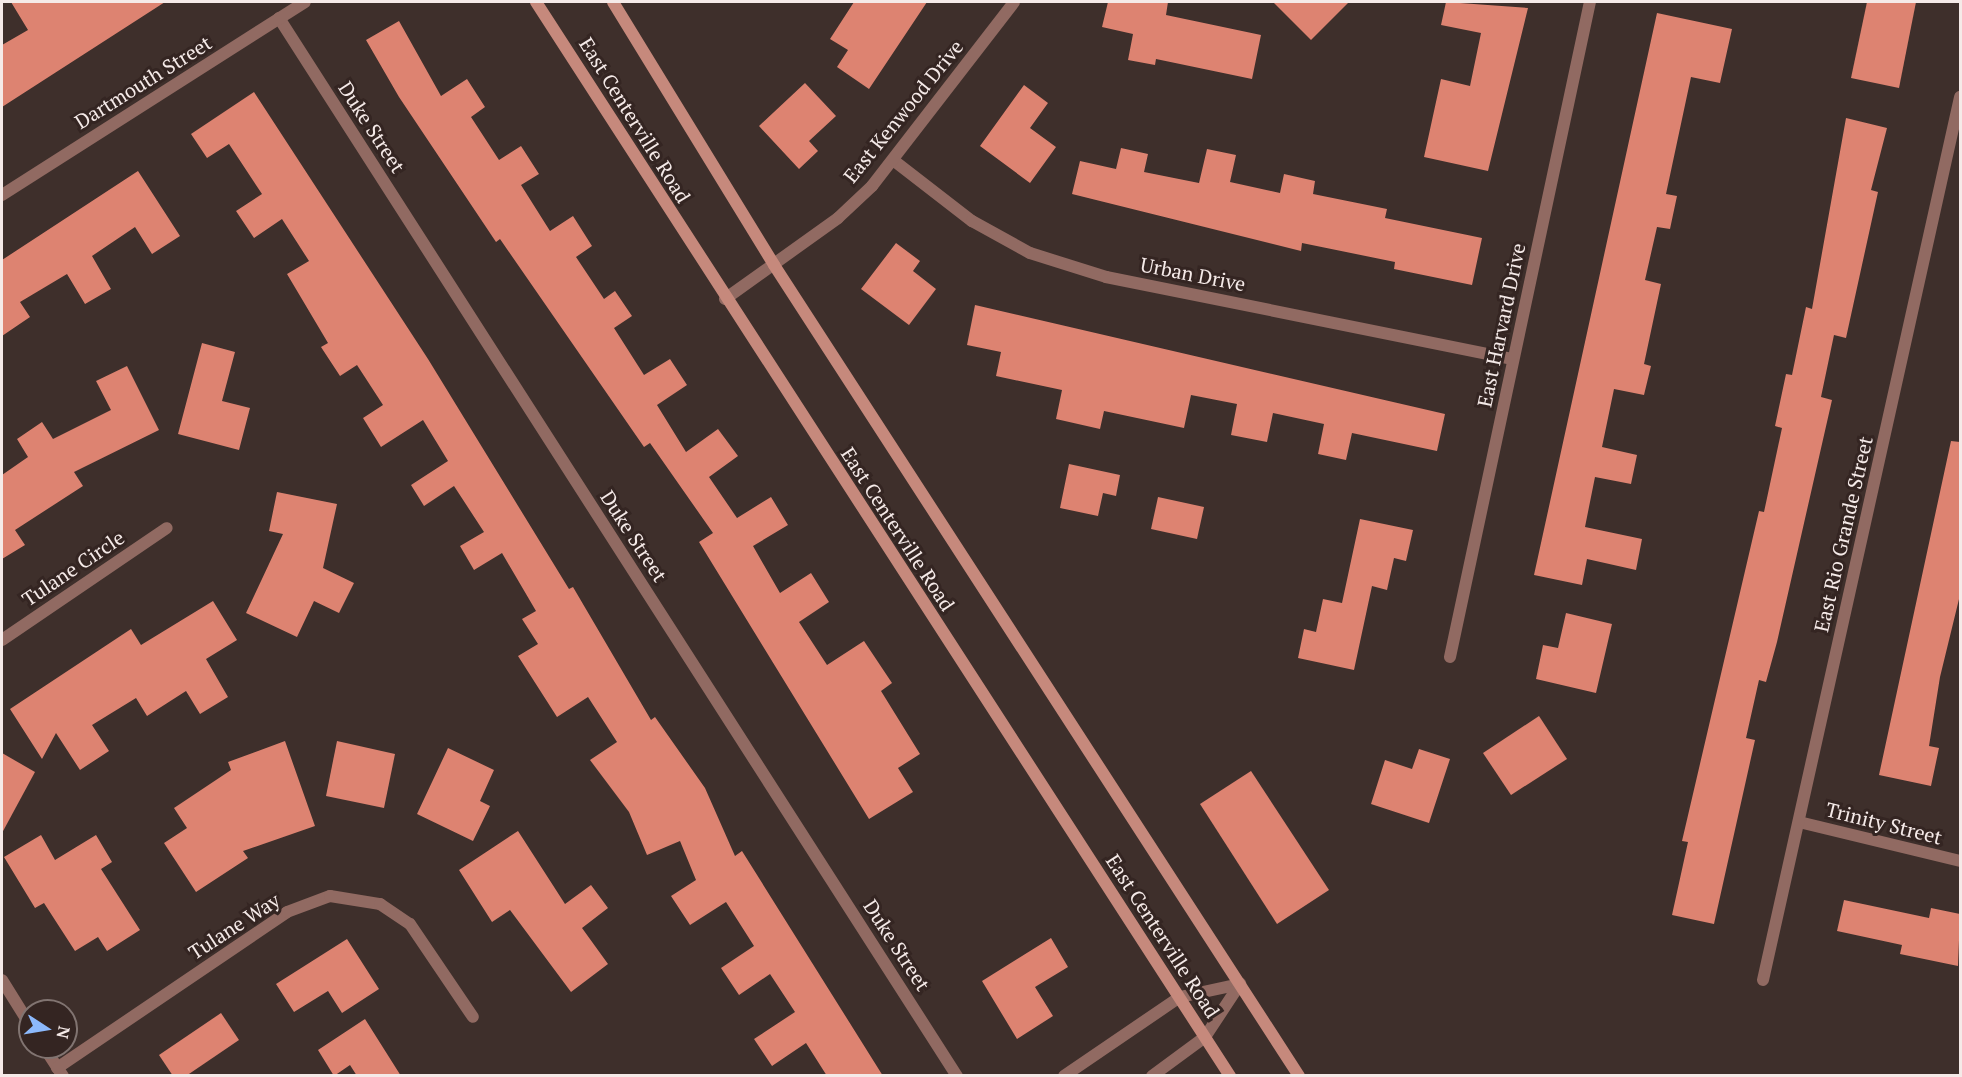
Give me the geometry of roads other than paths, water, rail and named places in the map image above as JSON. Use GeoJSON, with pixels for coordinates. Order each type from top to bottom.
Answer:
{"type":"FeatureCollection","features":[{"type":"Feature","properties":{"kind":"main road","name":"East Centerville Road"},"geometry":{"type":"LineString","coordinates":[[536,2],[725,299],[1230,1076]]}},
{"type":"Feature","properties":{"kind":"main road","name":"East Centerville Road"},"geometry":{"type":"LineString","coordinates":[[612,2],[774,264],[1299,1076]]}},
{"type":"Feature","properties":{"kind":"street","name":"Dartmouth Street"},"geometry":{"type":"LineString","coordinates":[[2,195],[304,2]]}},
{"type":"Feature","properties":{"kind":"street","name":"East Kenwood Drive"},"geometry":{"type":"LineString","coordinates":[[725,299],[838,218],[893,160],[1014,2]]}},
{"type":"Feature","properties":{"kind":"street","name":"East Harvard Drive"},"geometry":{"type":"LineString","coordinates":[[1450,657],[1590,2]]}},
{"type":"Feature","properties":{"kind":"street","name":"Duke Street"},"geometry":{"type":"LineString","coordinates":[[279,18],[957,1076]]}},
{"type":"Feature","properties":{"kind":"street","name":"East Rio Grande Street"},"geometry":{"type":"LineString","coordinates":[[1763,980],[1960,97]]}},
{"type":"Feature","properties":{"kind":"street","name":"Urban Drive"},"geometry":{"type":"LineString","coordinates":[[893,160],[972,221],[1030,253],[1106,277],[1513,358]]}},
{"type":"Feature","properties":{"kind":"street","name":"Tulane Circle"},"geometry":{"type":"LineString","coordinates":[[2,640],[167,528]]}},
{"type":"Feature","properties":{"kind":"street","name":"Trinity Street"},"geometry":{"type":"LineString","coordinates":[[1799,822],[1960,861]]}},
{"type":"Feature","properties":{"kind":"street","name":"Tulane Way"},"geometry":{"type":"LineString","coordinates":[[60,1072],[288,912],[330,896],[380,904],[410,924],[473,1017]]}},
{"type":"Feature","properties":{"kind":"street"},"geometry":{"type":"LineString","coordinates":[[2,980],[18,1006]]}},
{"type":"Feature","properties":{"kind":"street"},"geometry":{"type":"LineString","coordinates":[[1064,1076],[1180,997],[1240,984]]}},
{"type":"Feature","properties":{"kind":"street"},"geometry":{"type":"LineString","coordinates":[[1152,1076],[1205,1037],[1240,984]]}},
{"type":"Feature","properties":{"kind":"street"},"geometry":{"type":"LineString","coordinates":[[52,1059],[60,1072]]}}]}
